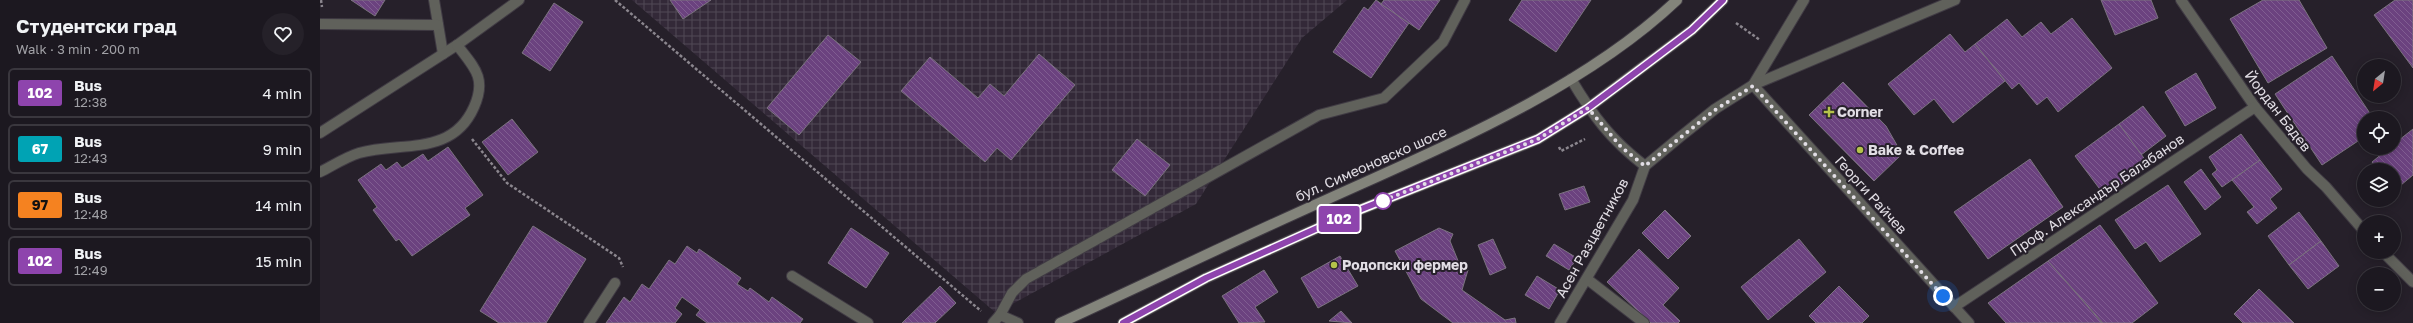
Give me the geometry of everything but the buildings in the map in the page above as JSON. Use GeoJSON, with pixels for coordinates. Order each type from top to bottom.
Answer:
{"type":"FeatureCollection","features":[{"type":"Feature","properties":{"kind":"main road","name":"бул. Симеоновско шосе"},"geometry":{"type":"LineString","coordinates":[[1060,323],[1482,128],[1571,79],[1610,54],[1677,0]]}},
{"type":"Feature","properties":{"kind":"main road"},"geometry":{"type":"LineString","coordinates":[[1123,323],[1206,278],[1349,214],[1538,139],[1588,108],[1692,30],[1723,0]]}},
{"type":"Feature","properties":{"kind":"street"},"geometry":{"type":"LineString","coordinates":[[434,0],[443,54]]}},
{"type":"Feature","properties":{"kind":"street"},"geometry":{"type":"LineString","coordinates":[[320,133],[457,45],[519,0]]}},
{"type":"Feature","properties":{"kind":"street"},"geometry":{"type":"LineString","coordinates":[[995,320],[1012,293],[1026,279],[1319,115],[1384,98],[1443,42],[1466,0]]}},
{"type":"Feature","properties":{"kind":"street"},"geometry":{"type":"LineString","coordinates":[[1753,86],[1804,0]]}},
{"type":"Feature","properties":{"kind":"street"},"geometry":{"type":"LineString","coordinates":[[1571,79],[1588,108],[1621,147],[1645,166],[1715,110],[1753,86],[1955,0]]}},
{"type":"Feature","properties":{"kind":"street","name":"Йордан Бадев"},"geometry":{"type":"LineString","coordinates":[[2181,0],[2255,107],[2307,169],[2326,187],[2357,223]]}},
{"type":"Feature","properties":{"kind":"street"},"geometry":{"type":"LineString","coordinates":[[320,24],[438,25]]}},
{"type":"Feature","properties":{"kind":"street"},"geometry":{"type":"LineString","coordinates":[[320,172],[358,154],[431,144],[450,137],[468,121],[478,98],[478,72],[457,45]]}},
{"type":"Feature","properties":{"kind":"street","name":"Георги Райчев"},"geometry":{"type":"LineString","coordinates":[[1753,86],[1969,323]]}},
{"type":"Feature","properties":{"kind":"street","name":"Проф. Александър Балабанов"},"geometry":{"type":"LineString","coordinates":[[1954,307],[2255,107]]}},
{"type":"Feature","properties":{"kind":"street","name":"Асен Разцветников"},"geometry":{"type":"LineString","coordinates":[[1560,323],[1632,200],[1645,166]]}},
{"type":"Feature","properties":{"kind":"street"},"geometry":{"type":"LineString","coordinates":[[2390,259],[2413,282]]}},
{"type":"Feature","properties":{"kind":"street"},"geometry":{"type":"LineString","coordinates":[[792,276],[868,323]]}},
{"type":"Feature","properties":{"kind":"street"},"geometry":{"type":"LineString","coordinates":[[1587,279],[1644,323]]}},
{"type":"Feature","properties":{"kind":"street"},"geometry":{"type":"LineString","coordinates":[[588,323],[615,283]]}},
{"type":"Feature","properties":{"kind":"street"},"geometry":{"type":"LineString","coordinates":[[995,320],[1011,318],[1018,323]]}},
{"type":"Feature","properties":{"kind":"path"},"geometry":{"type":"LineString","coordinates":[[615,0],[995,320]]}},
{"type":"Feature","properties":{"kind":"path"},"geometry":{"type":"LineString","coordinates":[[1736,23],[1774,50]]}},
{"type":"Feature","properties":{"kind":"path"},"geometry":{"type":"LineString","coordinates":[[462,126],[507,183],[619,258],[622,262],[623,269],[615,283]]}},
{"type":"Feature","properties":{"kind":"path"},"geometry":{"type":"LineString","coordinates":[[1559,147],[1561,151],[1584,139]]}},
{"type":"Feature","properties":{"kind":"shaded area"},"geometry":{"type":"Polygon","coordinates":[[[632,0],[1347,0],[1302,38],[1196,204],[996,313],[632,0]]]}},
{"type":"Feature","properties":{"kind":"bus line","name":"102"},"geometry":{"type":"LineString","coordinates":[[1123,323],[1206,278],[1349,214],[1538,139],[1588,108],[1623,82],[1692,30],[1723,0]]}},
{"type":"Feature","properties":{"kind":"place","name":"Corner"},"geometry":{"type":"Point","coordinates":[1829,112]}},
{"type":"Feature","properties":{"kind":"place","name":"Bake & Coffee"},"geometry":{"type":"Point","coordinates":[1860,150]}},
{"type":"Feature","properties":{"kind":"place","name":"Родопски фермер"},"geometry":{"type":"Point","coordinates":[1334,265]}},
{"type":"Feature","properties":{"kind":"route"},"geometry":{"type":"LineString","coordinates":[[1383,201],[1377,203],[1538,139],[1588,108],[1621,147],[1645,166],[1715,110],[1753,86],[1943,296]]}}]}
